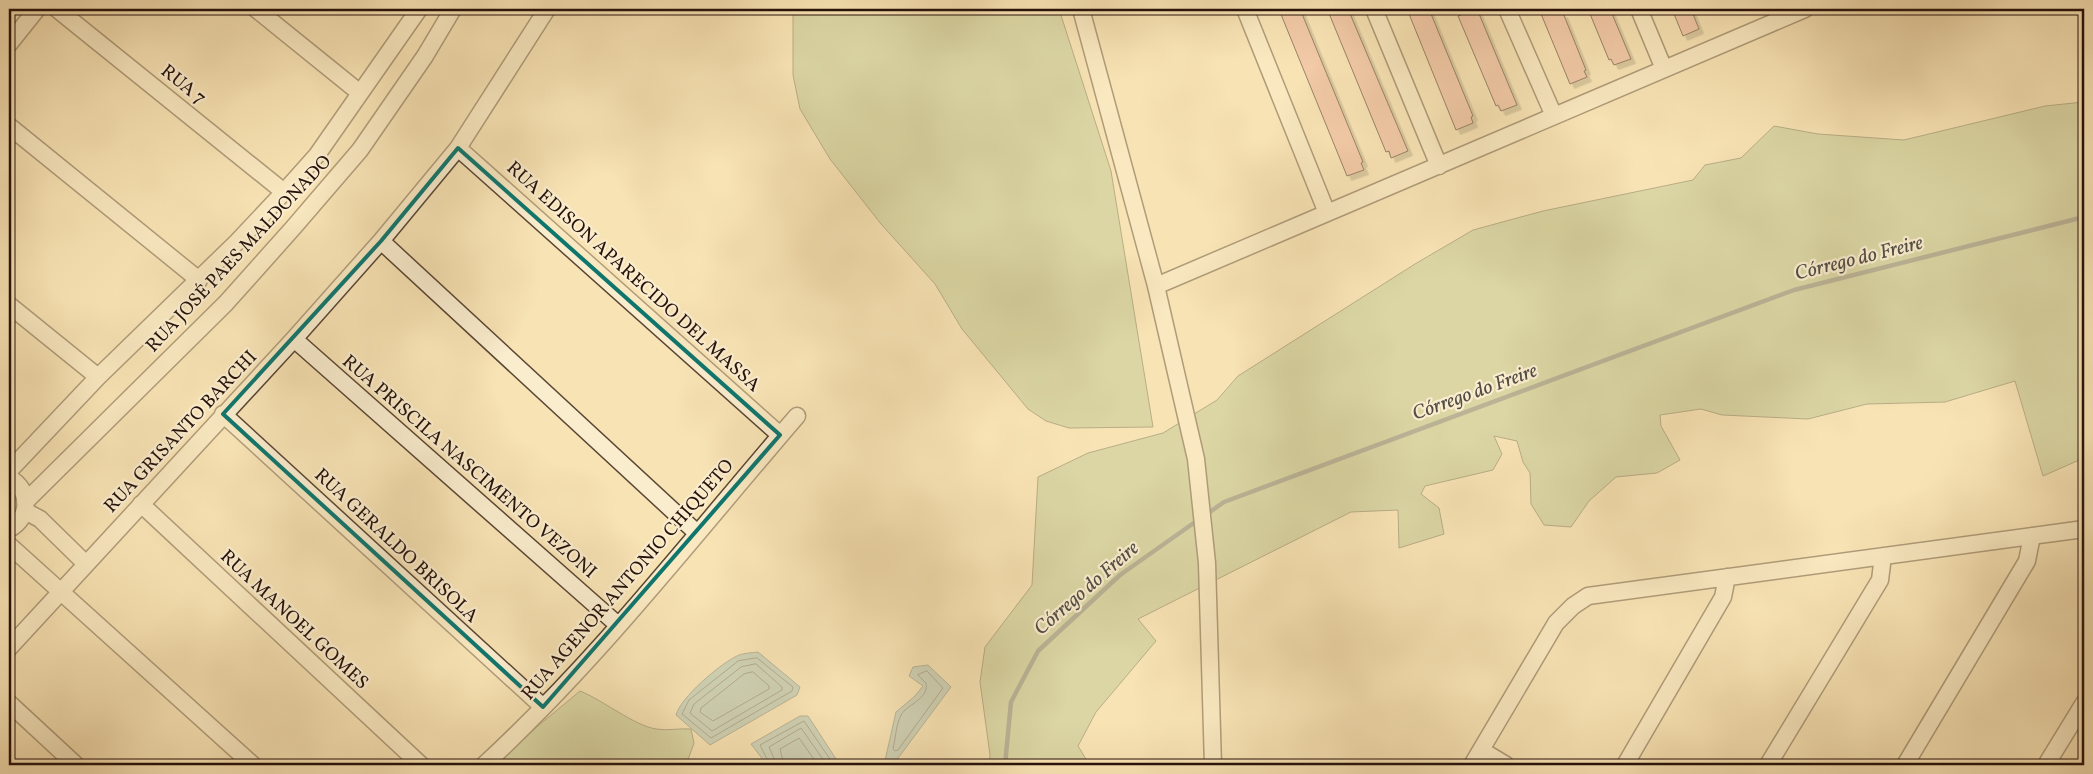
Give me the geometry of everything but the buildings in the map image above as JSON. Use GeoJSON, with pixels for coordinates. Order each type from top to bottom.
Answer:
{"type":"FeatureCollection","features":[{"type":"Feature","properties":{"kind":"street"},"geometry":{"type":"LineString","coordinates":[[9,44],[37,9]]}},
{"type":"Feature","properties":{"kind":"street","name":"RUA 7"},"geometry":{"type":"LineString","coordinates":[[57,9],[284,192]]}},
{"type":"Feature","properties":{"kind":"street"},"geometry":{"type":"LineString","coordinates":[[256,9],[360,93]]}},
{"type":"Feature","properties":{"kind":"street","name":"RUA JOSÉ PAES MALDONADO"},"geometry":{"type":"LineString","coordinates":[[9,470],[98,377],[199,280],[318,154],[420,9]]}},
{"type":"Feature","properties":{"kind":"street","name":"RUA JOSÉ PAES MALDONADO"},"geometry":{"type":"LineString","coordinates":[[9,529],[17,524],[25,506],[226,303],[360,150],[425,56],[453,9]]}},
{"type":"Feature","properties":{"kind":"street"},"geometry":{"type":"LineString","coordinates":[[458,148],[547,9]]}},
{"type":"Feature","properties":{"kind":"street"},"geometry":{"type":"LineString","coordinates":[[1081,9],[1156,286],[1196,459],[1207,563],[1213,765]]}},
{"type":"Feature","properties":{"kind":"street"},"geometry":{"type":"LineString","coordinates":[[1245,9],[1327,213]]}},
{"type":"Feature","properties":{"kind":"street"},"geometry":{"type":"LineString","coordinates":[[1374,9],[1439,166]]}},
{"type":"Feature","properties":{"kind":"street"},"geometry":{"type":"LineString","coordinates":[[1507,9],[1554,116]]}},
{"type":"Feature","properties":{"kind":"street"},"geometry":{"type":"LineString","coordinates":[[1639,9],[1664,69]]}},
{"type":"Feature","properties":{"kind":"street"},"geometry":{"type":"LineString","coordinates":[[1156,286],[1664,69],[1772,15],[1805,9]]}},
{"type":"Feature","properties":{"kind":"street"},"geometry":{"type":"LineString","coordinates":[[9,126],[199,280]]}},
{"type":"Feature","properties":{"kind":"street","name":"RUA GRISANTO BARCHI"},"geometry":{"type":"LineString","coordinates":[[9,648],[294,339],[381,241],[458,148]]}},
{"type":"Feature","properties":{"kind":"street","name":"RUA EDISON APARECIDO DEL MASSA"},"geometry":{"type":"LineString","coordinates":[[458,148],[780,435]]}},
{"type":"Feature","properties":{"kind":"street"},"geometry":{"type":"LineString","coordinates":[[381,241],[697,534]]}},
{"type":"Feature","properties":{"kind":"street"},"geometry":{"type":"LineString","coordinates":[[9,305],[98,377]]}},
{"type":"Feature","properties":{"kind":"street","name":"RUA PRISCILA NASCIMENTO VEZONI"},"geometry":{"type":"LineString","coordinates":[[294,339],[618,625]]}},
{"type":"Feature","properties":{"kind":"street","name":"RUA GERALDO BRISOLA"},"geometry":{"type":"LineString","coordinates":[[223,414],[543,708]]}},
{"type":"Feature","properties":{"kind":"street","name":"RUA AGENOR ANTONIO CHIQUETO"},"geometry":{"type":"LineString","coordinates":[[484,765],[543,708],[618,625],[796,416]]}},
{"type":"Feature","properties":{"kind":"street"},"geometry":{"type":"LineString","coordinates":[[9,478],[21,488],[25,506],[86,564]]}},
{"type":"Feature","properties":{"kind":"street","name":"RUA MANOEL GOMES"},"geometry":{"type":"LineString","coordinates":[[141,504],[421,765]]}},
{"type":"Feature","properties":{"kind":"street"},"geometry":{"type":"LineString","coordinates":[[1472,765],[1556,623],[1580,600],[1588,596],[2084,528]]}},
{"type":"Feature","properties":{"kind":"street"},"geometry":{"type":"LineString","coordinates":[[1905,765],[2027,561],[2032,536]]}},
{"type":"Feature","properties":{"kind":"street"},"geometry":{"type":"LineString","coordinates":[[9,545],[253,765]]}},
{"type":"Feature","properties":{"kind":"street"},"geometry":{"type":"LineString","coordinates":[[1768,765],[1880,580],[1883,556]]}},
{"type":"Feature","properties":{"kind":"street"},"geometry":{"type":"LineString","coordinates":[[1625,765],[1723,597],[1727,577]]}},
{"type":"Feature","properties":{"kind":"street"},"geometry":{"type":"LineString","coordinates":[[9,702],[76,765]]}},
{"type":"Feature","properties":{"kind":"street"},"geometry":{"type":"LineString","coordinates":[[2046,765],[2084,703]]}},
{"type":"Feature","properties":{"kind":"street"},"geometry":{"type":"LineString","coordinates":[[1481,750],[1506,765]]}},
{"type":"Feature","properties":{"kind":"path"},"geometry":{"type":"LineString","coordinates":[[1087,765],[1094,765]]}},
{"type":"Feature","properties":{"kind":"highlighted area"},"geometry":{"type":"Polygon","coordinates":[[[458,148],[780,435],[543,707],[223,414],[381,241],[458,148]]]}},
{"type":"Feature","properties":{"kind":"green space"},"geometry":{"type":"Polygon","coordinates":[[[797,9],[1059,9],[1111,171],[1153,427],[1069,428],[1046,421],[1028,409],[962,329],[935,284],[881,224],[830,159],[800,109],[793,75],[793,14],[797,9]]]}},
{"type":"Feature","properties":{"kind":"green space"},"geometry":{"type":"Polygon","coordinates":[[[2084,102],[2084,458],[2043,476],[2015,381],[1945,402],[1867,404],[1808,419],[1722,415],[1701,409],[1660,415],[1661,426],[1680,460],[1657,473],[1616,477],[1589,501],[1571,527],[1544,525],[1531,504],[1530,473],[1523,462],[1517,441],[1494,436],[1502,454],[1493,470],[1425,486],[1421,494],[1439,508],[1444,534],[1399,548],[1398,510],[1351,512],[1138,619],[1156,641],[1096,712],[1078,746],[1089,764],[989,765],[990,755],[980,682],[985,647],[1032,585],[1038,477],[1088,453],[1163,433],[1217,400],[1238,376],[1415,264],[1473,230],[1543,211],[1693,180],[1705,165],[1741,158],[1774,126],[1818,134],[1904,140],[2045,106],[2084,102]]]}},
{"type":"Feature","properties":{"kind":"green space"},"geometry":{"type":"Polygon","coordinates":[[[580,691],[647,727],[660,730],[691,729],[694,743],[686,765],[491,765],[580,691]]]}},
{"type":"Feature","properties":{"kind":"water"},"geometry":{"type":"Polygon","coordinates":[[[758,652],[800,687],[797,695],[710,745],[676,715],[679,708],[692,691],[719,667],[737,656],[758,652]]]}},
{"type":"Feature","properties":{"kind":"water"},"geometry":{"type":"Polygon","coordinates":[[[928,665],[951,687],[893,765],[884,765],[896,712],[915,696],[923,686],[909,676],[913,667],[928,665]]]}},
{"type":"Feature","properties":{"kind":"water"},"geometry":{"type":"Polygon","coordinates":[[[800,716],[808,716],[840,765],[767,765],[751,744],[800,716]]]}},
{"type":"Feature","properties":{"kind":"waterway","name":"Córrego do Freire"},"geometry":{"type":"LineString","coordinates":[[1207,514],[1224,502],[1794,290],[2084,217]]}},
{"type":"Feature","properties":{"kind":"waterway","name":"Córrego do Freire"},"geometry":{"type":"LineString","coordinates":[[1005,765],[1011,702],[1038,651],[1120,575],[1198,520]]}}]}
